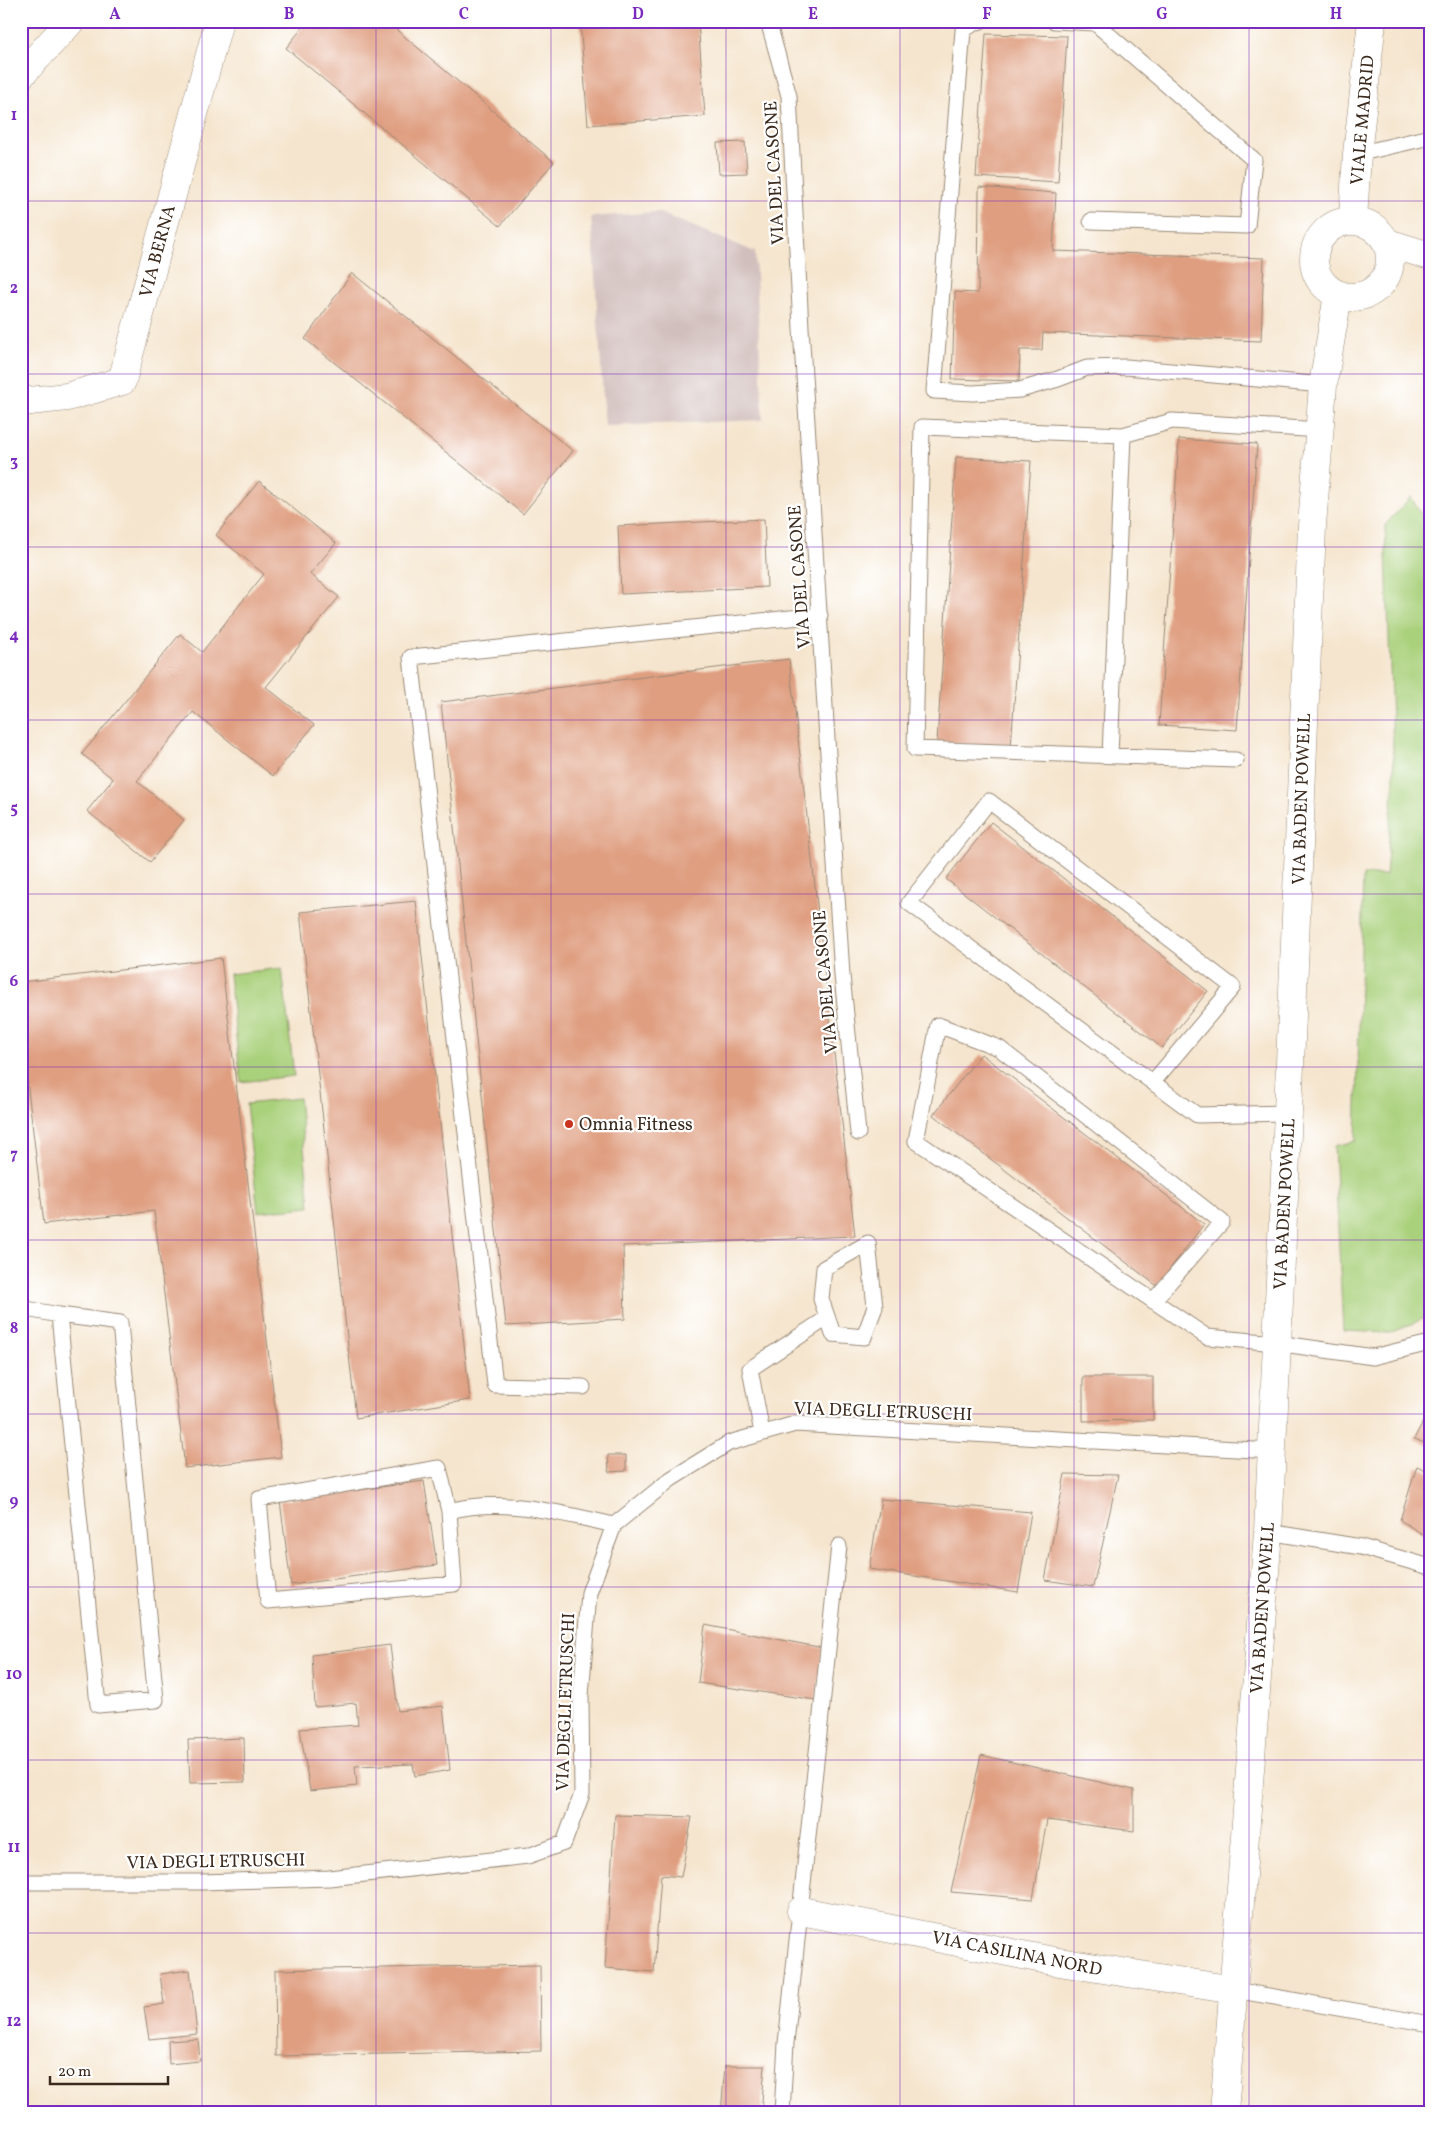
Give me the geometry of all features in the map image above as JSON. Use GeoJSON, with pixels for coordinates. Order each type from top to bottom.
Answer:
{"type":"FeatureCollection","features":[{"type":"Feature","properties":{"kind":"street"},"geometry":{"type":"LineString","coordinates":[[21,75],[70,21]]}},
{"type":"Feature","properties":{"kind":"street","name":"VIA BERNA"},"geometry":{"type":"LineString","coordinates":[[21,402],[68,397],[122,381],[219,21]]}},
{"type":"Feature","properties":{"kind":"street","name":"VIALE MADRID"},"geometry":{"type":"LineString","coordinates":[[1354,220],[1357,154],[1372,21]]}},
{"type":"Feature","properties":{"kind":"street"},"geometry":{"type":"LineString","coordinates":[[1354,220],[1364,222],[1382,234],[1388,243],[1391,255],[1390,268],[1385,280],[1375,290],[1364,296],[1338,295],[1328,289],[1315,269],[1316,245],[1322,235],[1331,227],[1342,222],[1354,220]]}},
{"type":"Feature","properties":{"kind":"street"},"geometry":{"type":"LineString","coordinates":[[1388,243],[1430,256]]}},
{"type":"Feature","properties":{"kind":"street","name":"VIA BADEN POWELL"},"geometry":{"type":"LineString","coordinates":[[1224,2113],[1268,1532],[1288,1113],[1312,526],[1323,386],[1338,295]]}},
{"type":"Feature","properties":{"kind":"street","name":"VIA CASILINA NORD"},"geometry":{"type":"LineString","coordinates":[[801,1911],[1052,1962],[1234,1990]]}},
{"type":"Feature","properties":{"kind":"lane","name":"VIA DEL CASONE"},"geometry":{"type":"LineString","coordinates":[[768,21],[789,96],[842,975],[858,1133]]}},
{"type":"Feature","properties":{"kind":"lane"},"geometry":{"type":"LineString","coordinates":[[981,21],[963,30],[934,391],[973,393],[1020,390],[1087,368],[1126,367],[1323,386]]}},
{"type":"Feature","properties":{"kind":"lane"},"geometry":{"type":"LineString","coordinates":[[1054,21],[1095,23],[1254,160],[1247,226],[1091,221]]}},
{"type":"Feature","properties":{"kind":"lane"},"geometry":{"type":"LineString","coordinates":[[1357,154],[1430,137]]}},
{"type":"Feature","properties":{"kind":"lane"},"geometry":{"type":"LineString","coordinates":[[1236,760],[915,749],[922,427],[1123,435],[1172,421],[1320,430]]}},
{"type":"Feature","properties":{"kind":"lane"},"geometry":{"type":"LineString","coordinates":[[1110,756],[1123,435]]}},
{"type":"Feature","properties":{"kind":"lane"},"geometry":{"type":"LineString","coordinates":[[582,1387],[495,1385],[411,657],[820,615]]}},
{"type":"Feature","properties":{"kind":"lane"},"geometry":{"type":"LineString","coordinates":[[1153,1082],[1233,987],[989,801],[909,903],[1196,1115],[1288,1113]]}},
{"type":"Feature","properties":{"kind":"lane"},"geometry":{"type":"LineString","coordinates":[[1152,1301],[1222,1222],[999,1048],[938,1025],[916,1141],[1152,1301],[1207,1337],[1373,1357],[1430,1343]]}},
{"type":"Feature","properties":{"kind":"lane"},"geometry":{"type":"LineString","coordinates":[[868,1244],[875,1307],[864,1337],[833,1334],[827,1318],[821,1298],[824,1268],[868,1244]]}},
{"type":"Feature","properties":{"kind":"lane"},"geometry":{"type":"LineString","coordinates":[[21,1308],[120,1323],[156,1700],[98,1704],[59,1315]]}},
{"type":"Feature","properties":{"kind":"lane"},"geometry":{"type":"LineString","coordinates":[[762,1433],[750,1368],[827,1318]]}},
{"type":"Feature","properties":{"kind":"lane","name":"VIA DEGLI ETRUSCHI"},"geometry":{"type":"LineString","coordinates":[[21,1882],[202,1882],[329,1878],[528,1856],[564,1843],[582,1794],[582,1696],[589,1593],[614,1525],[671,1479],[728,1443],[794,1424],[1272,1451]]}},
{"type":"Feature","properties":{"kind":"lane"},"geometry":{"type":"LineString","coordinates":[[439,1468],[449,1512],[454,1584],[268,1601],[258,1499],[439,1468]]}},
{"type":"Feature","properties":{"kind":"lane"},"geometry":{"type":"LineString","coordinates":[[449,1512],[468,1506],[539,1508],[614,1525]]}},
{"type":"Feature","properties":{"kind":"lane"},"geometry":{"type":"LineString","coordinates":[[1268,1532],[1361,1547],[1430,1567]]}},
{"type":"Feature","properties":{"kind":"lane"},"geometry":{"type":"LineString","coordinates":[[782,2113],[786,2044],[839,1546]]}},
{"type":"Feature","properties":{"kind":"lane"},"geometry":{"type":"LineString","coordinates":[[1234,1990],[1430,2024]]}},
{"type":"Feature","properties":{"kind":"shaded area"},"geometry":{"type":"Polygon","coordinates":[[[658,212],[755,252],[763,420],[605,426],[591,217],[658,212]]]}},
{"type":"Feature","properties":{"kind":"green space"},"geometry":{"type":"Polygon","coordinates":[[[1411,497],[1430,530],[1430,1316],[1390,1333],[1343,1331],[1334,1146],[1356,1141],[1363,875],[1386,875],[1394,779],[1385,525],[1411,497]]]}},
{"type":"Feature","properties":{"kind":"green space"},"geometry":{"type":"Polygon","coordinates":[[[282,968],[294,1076],[241,1082],[229,974],[282,968]]]}},
{"type":"Feature","properties":{"kind":"green space"},"geometry":{"type":"Polygon","coordinates":[[[299,1098],[310,1207],[258,1212],[246,1104],[299,1098]]]}},
{"type":"Feature","properties":{"kind":"building"},"geometry":{"type":"Polygon","coordinates":[[[308,21],[386,21],[554,162],[500,226],[286,48],[308,21]]]}},
{"type":"Feature","properties":{"kind":"building"},"geometry":{"type":"Polygon","coordinates":[[[580,21],[698,21],[705,116],[588,125],[580,21]]]}},
{"type":"Feature","properties":{"kind":"building"},"geometry":{"type":"Polygon","coordinates":[[[986,34],[1067,36],[1058,182],[976,177],[986,34]]]}},
{"type":"Feature","properties":{"kind":"building"},"geometry":{"type":"Polygon","coordinates":[[[745,142],[747,173],[719,174],[717,143],[745,142]]]}},
{"type":"Feature","properties":{"kind":"building"},"geometry":{"type":"Polygon","coordinates":[[[979,187],[1056,193],[1053,251],[1264,258],[1261,341],[1043,333],[1042,350],[1020,350],[1019,381],[952,379],[955,292],[978,293],[979,187]]]}},
{"type":"Feature","properties":{"kind":"building"},"geometry":{"type":"Polygon","coordinates":[[[352,273],[573,451],[523,514],[305,339],[352,273]]]}},
{"type":"Feature","properties":{"kind":"building"},"geometry":{"type":"Polygon","coordinates":[[[1179,439],[1257,444],[1237,730],[1159,725],[1179,439]]]}},
{"type":"Feature","properties":{"kind":"building"},"geometry":{"type":"Polygon","coordinates":[[[956,457],[1031,461],[1011,747],[937,742],[956,457]]]}},
{"type":"Feature","properties":{"kind":"building"},"geometry":{"type":"Polygon","coordinates":[[[259,481],[336,543],[310,574],[339,597],[266,687],[314,725],[273,776],[193,712],[137,781],[184,820],[150,862],[87,811],[113,779],[82,754],[180,634],[202,652],[264,574],[216,535],[259,481]]]}},
{"type":"Feature","properties":{"kind":"building"},"geometry":{"type":"Polygon","coordinates":[[[764,519],[767,587],[621,594],[618,526],[764,519]]]}},
{"type":"Feature","properties":{"kind":"building"},"geometry":{"type":"Polygon","coordinates":[[[789,659],[855,1236],[623,1246],[625,1319],[506,1326],[441,702],[789,659]]]}},
{"type":"Feature","properties":{"kind":"building"},"geometry":{"type":"Polygon","coordinates":[[[991,822],[1208,991],[1162,1048],[946,879],[991,822]]]}},
{"type":"Feature","properties":{"kind":"building"},"geometry":{"type":"Polygon","coordinates":[[[416,901],[470,1400],[356,1418],[300,912],[416,901]]]}},
{"type":"Feature","properties":{"kind":"building"},"geometry":{"type":"Polygon","coordinates":[[[221,958],[281,1457],[185,1468],[154,1211],[44,1224],[21,1030],[21,982],[221,958]]]}},
{"type":"Feature","properties":{"kind":"building"},"geometry":{"type":"Polygon","coordinates":[[[981,1054],[1204,1224],[1157,1286],[933,1115],[981,1054]]]}},
{"type":"Feature","properties":{"kind":"building"},"geometry":{"type":"Polygon","coordinates":[[[1083,1377],[1153,1377],[1153,1420],[1083,1421],[1083,1377]]]}},
{"type":"Feature","properties":{"kind":"building"},"geometry":{"type":"Polygon","coordinates":[[[1430,1408],[1430,1445],[1414,1439],[1430,1408]]]}},
{"type":"Feature","properties":{"kind":"building"},"geometry":{"type":"Polygon","coordinates":[[[608,1455],[626,1455],[626,1471],[609,1472],[608,1455]]]}},
{"type":"Feature","properties":{"kind":"building"},"geometry":{"type":"Polygon","coordinates":[[[1417,1466],[1430,1472],[1430,1539],[1400,1520],[1417,1466]]]}},
{"type":"Feature","properties":{"kind":"building"},"geometry":{"type":"Polygon","coordinates":[[[1065,1474],[1118,1475],[1093,1587],[1045,1580],[1065,1474]]]}},
{"type":"Feature","properties":{"kind":"building"},"geometry":{"type":"Polygon","coordinates":[[[424,1481],[437,1565],[291,1585],[280,1501],[424,1481]]]}},
{"type":"Feature","properties":{"kind":"building"},"geometry":{"type":"Polygon","coordinates":[[[881,1499],[1031,1512],[1018,1592],[869,1569],[881,1499]]]}},
{"type":"Feature","properties":{"kind":"building"},"geometry":{"type":"Polygon","coordinates":[[[705,1625],[823,1648],[816,1700],[698,1683],[705,1625]]]}},
{"type":"Feature","properties":{"kind":"building"},"geometry":{"type":"Polygon","coordinates":[[[390,1645],[398,1711],[443,1706],[450,1770],[415,1776],[413,1764],[355,1766],[357,1786],[310,1791],[300,1729],[358,1725],[356,1703],[315,1707],[312,1655],[390,1645]]]}},
{"type":"Feature","properties":{"kind":"building"},"geometry":{"type":"Polygon","coordinates":[[[244,1738],[245,1782],[190,1783],[188,1740],[244,1738]]]}},
{"type":"Feature","properties":{"kind":"building"},"geometry":{"type":"Polygon","coordinates":[[[981,1755],[1134,1790],[1134,1831],[1047,1820],[1033,1899],[951,1892],[981,1755]]]}},
{"type":"Feature","properties":{"kind":"building"},"geometry":{"type":"Polygon","coordinates":[[[615,1815],[692,1817],[681,1877],[661,1875],[654,1972],[605,1968],[615,1815]]]}},
{"type":"Feature","properties":{"kind":"building"},"geometry":{"type":"Polygon","coordinates":[[[540,1965],[541,2051],[276,2056],[275,1970],[540,1965]]]}},
{"type":"Feature","properties":{"kind":"building"},"geometry":{"type":"Polygon","coordinates":[[[190,1970],[197,2034],[149,2039],[144,2007],[164,2004],[160,1974],[190,1970]]]}},
{"type":"Feature","properties":{"kind":"building"},"geometry":{"type":"Polygon","coordinates":[[[198,2039],[200,2061],[169,2064],[168,2041],[198,2039]]]}},
{"type":"Feature","properties":{"kind":"building"},"geometry":{"type":"Polygon","coordinates":[[[725,2066],[765,2066],[761,2113],[721,2113],[725,2066]]]}},
{"type":"Feature","properties":{"kind":"place","name":"Omnia Fitness"},"geometry":{"type":"Point","coordinates":[569,1124]}}]}
